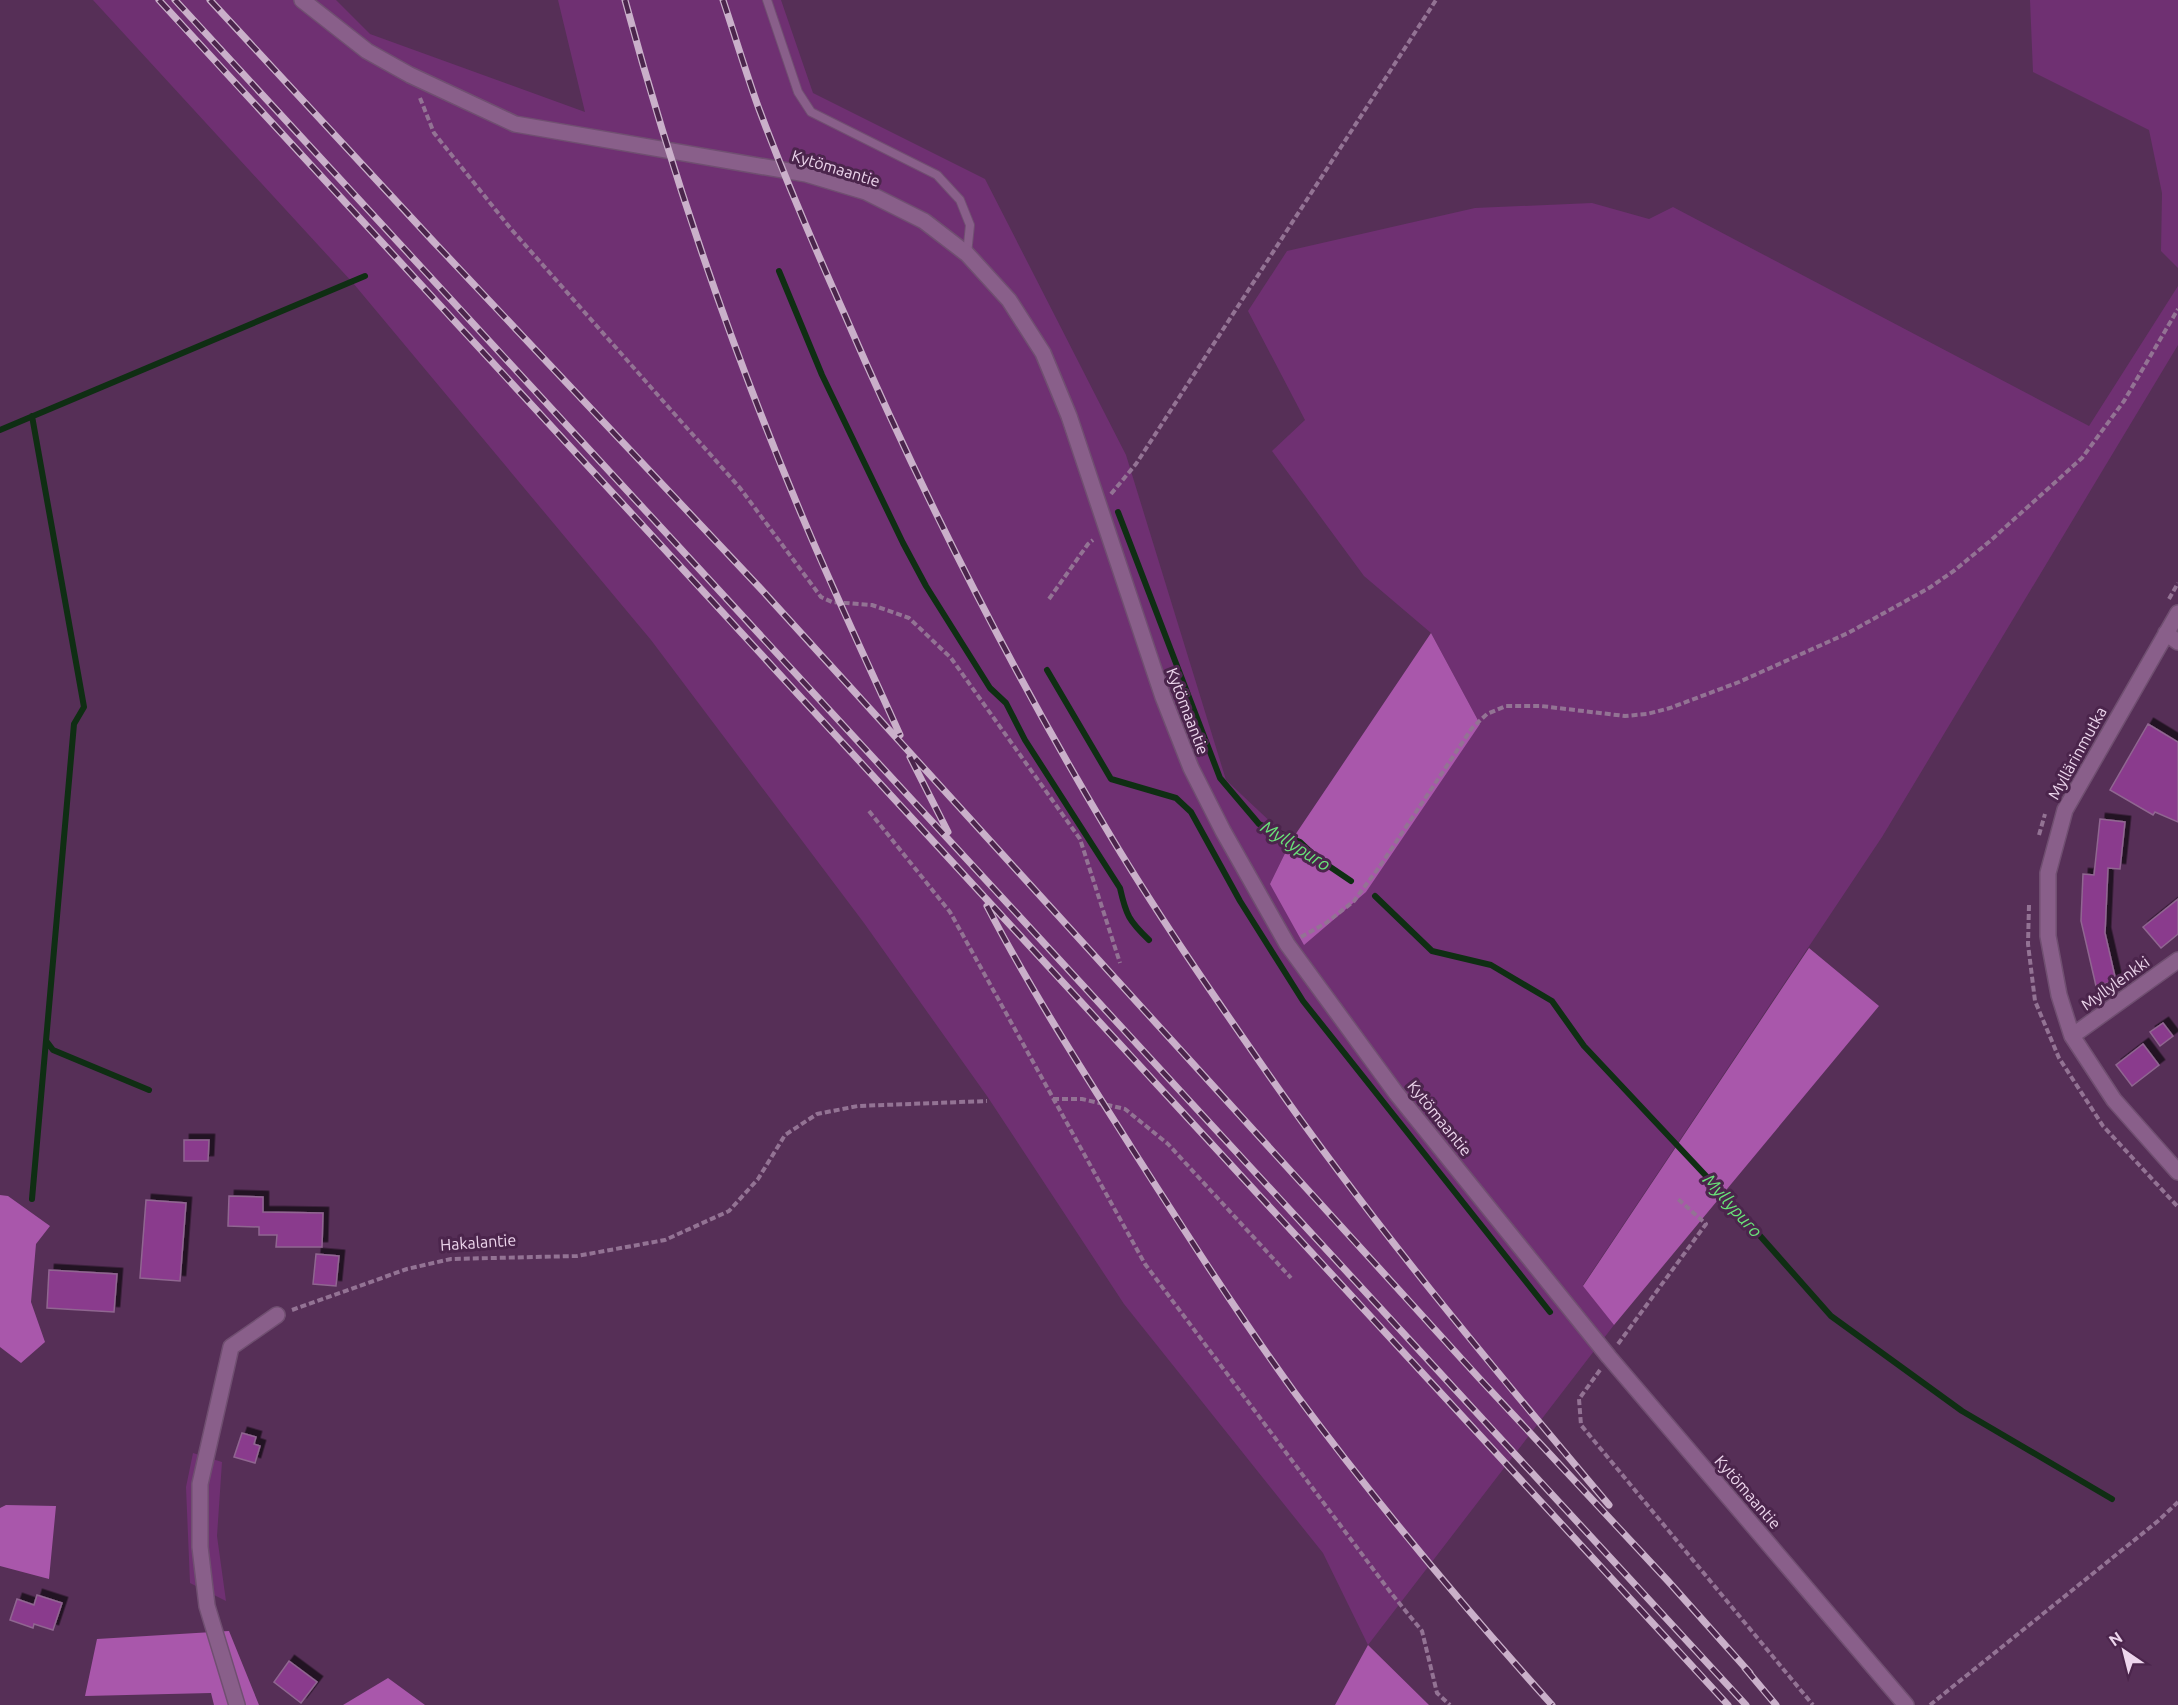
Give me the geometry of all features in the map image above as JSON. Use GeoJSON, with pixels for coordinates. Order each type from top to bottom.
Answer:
{"type":"FeatureCollection","features":[{"type":"Feature","properties":{"kind":"street","name":"Kytömaantie"},"geometry":{"type":"LineString","coordinates":[[302,0],[367,51],[411,75],[515,124],[806,174],[866,192],[924,221],[967,254],[1009,300],[1043,353],[1069,416],[1162,698],[1191,768],[1223,831],[1287,944],[1396,1092],[1609,1357],[1906,1705]]}},
{"type":"Feature","properties":{"kind":"street","name":"Myllärinmutka"},"geometry":{"type":"LineString","coordinates":[[2172,608],[2172,637],[2066,810],[2048,873],[2048,936],[2059,995],[2072,1036],[2114,1100],[2178,1172]]}},
{"type":"Feature","properties":{"kind":"street","name":"Myllylenkki"},"geometry":{"type":"LineString","coordinates":[[2072,1036],[2178,960]]}},
{"type":"Feature","properties":{"kind":"street"},"geometry":{"type":"LineString","coordinates":[[237,1705],[207,1606],[200,1547],[200,1484],[231,1347],[277,1315]]}},
{"type":"Feature","properties":{"kind":"lane"},"geometry":{"type":"LineString","coordinates":[[767,0],[798,92],[811,112],[937,175],[960,200],[970,225],[967,254]]}},
{"type":"Feature","properties":{"kind":"path"},"geometry":{"type":"LineString","coordinates":[[1099,508],[1136,465],[1436,0]]}},
{"type":"Feature","properties":{"kind":"path"},"geometry":{"type":"LineString","coordinates":[[411,75],[434,133],[512,229],[740,488],[821,597],[832,602],[872,605],[909,618],[951,658],[1080,839],[1120,963]]}},
{"type":"Feature","properties":{"kind":"path"},"geometry":{"type":"LineString","coordinates":[[1287,944],[1326,923],[1354,901],[1472,728],[1487,714],[1506,706],[1542,706],[1625,716],[1647,714],[1670,708],[1739,682],[1848,633],[1929,588],[1955,570],[2082,458],[2124,401],[2178,309]]}},
{"type":"Feature","properties":{"kind":"path"},"geometry":{"type":"LineString","coordinates":[[1049,599],[1088,544],[1106,530]]}},
{"type":"Feature","properties":{"kind":"path"},"geometry":{"type":"LineString","coordinates":[[2172,608],[2178,583]]}},
{"type":"Feature","properties":{"kind":"path"},"geometry":{"type":"LineString","coordinates":[[2067,770],[2101,710]]}},
{"type":"Feature","properties":{"kind":"path"},"geometry":{"type":"LineString","coordinates":[[869,811],[950,912],[1144,1264],[1422,1631],[1437,1693],[1449,1705]]}},
{"type":"Feature","properties":{"kind":"path"},"geometry":{"type":"LineString","coordinates":[[2038,841],[2042,821],[2047,811]]}},
{"type":"Feature","properties":{"kind":"path"},"geometry":{"type":"LineString","coordinates":[[2030,902],[2028,944],[2035,1001],[2059,1058],[2103,1126],[2178,1207]]}},
{"type":"Feature","properties":{"kind":"path"},"geometry":{"type":"LineString","coordinates":[[1053,1099],[1082,1099],[1125,1109],[1168,1144],[1291,1278]]}},
{"type":"Feature","properties":{"kind":"path","name":"Hakalantie"},"geometry":{"type":"LineString","coordinates":[[277,1315],[407,1269],[451,1259],[577,1256],[665,1240],[729,1211],[758,1179],[785,1135],[817,1114],[858,1106],[987,1101]]}},
{"type":"Feature","properties":{"kind":"path"},"geometry":{"type":"LineString","coordinates":[[1677,1198],[1706,1224],[1579,1399],[1581,1425],[1813,1705]]}},
{"type":"Feature","properties":{"kind":"path"},"geometry":{"type":"LineString","coordinates":[[1930,1705],[2158,1521],[2178,1502]]}},
{"type":"Feature","properties":{"kind":"shaded area"},"geometry":{"type":"Polygon","coordinates":[[[93,0],[336,0],[370,34],[585,112],[558,0],[781,0],[813,93],[985,179],[1126,455],[1226,780],[1291,841],[1270,884],[1480,724],[1431,633],[1364,576],[1272,451],[1305,420],[1248,311],[1287,251],[1475,208],[1592,203],[1649,219],[1673,207],[2089,426],[2178,286],[2178,345],[1882,837],[1583,1285],[1614,1325],[1368,1645],[1323,1553],[1124,1304],[987,1096],[864,923],[651,640],[353,283],[93,0]]]}},
{"type":"Feature","properties":{"kind":"shaded area"},"geometry":{"type":"Polygon","coordinates":[[[2030,0],[2178,0],[2178,268],[2161,251],[2162,193],[2149,130],[2033,72],[2030,0]]]}},
{"type":"Feature","properties":{"kind":"shaded area"},"geometry":{"type":"Polygon","coordinates":[[[1431,633],[1480,724],[1366,892],[1304,945],[1270,884],[1291,841],[1431,633]]]}},
{"type":"Feature","properties":{"kind":"shaded area"},"geometry":{"type":"Polygon","coordinates":[[[1809,948],[1879,1006],[1614,1325],[1583,1286],[1809,948]]]}},
{"type":"Feature","properties":{"kind":"shaded area"},"geometry":{"type":"Polygon","coordinates":[[[0,1195],[8,1196],[50,1226],[36,1244],[31,1302],[45,1342],[21,1363],[0,1347],[0,1195]]]}},
{"type":"Feature","properties":{"kind":"shaded area"},"geometry":{"type":"Polygon","coordinates":[[[193,1453],[222,1462],[217,1536],[226,1601],[190,1583],[186,1487],[193,1453]]]}},
{"type":"Feature","properties":{"kind":"shaded area"},"geometry":{"type":"Polygon","coordinates":[[[6,1505],[56,1506],[49,1579],[0,1566],[0,1508],[6,1505]]]}},
{"type":"Feature","properties":{"kind":"shaded area"},"geometry":{"type":"Polygon","coordinates":[[[229,1631],[259,1705],[214,1705],[211,1693],[85,1696],[97,1639],[229,1631]]]}},
{"type":"Feature","properties":{"kind":"shaded area"},"geometry":{"type":"Polygon","coordinates":[[[1368,1645],[1429,1705],[1335,1705],[1368,1645]]]}},
{"type":"Feature","properties":{"kind":"shaded area"},"geometry":{"type":"Polygon","coordinates":[[[388,1678],[425,1705],[343,1705],[388,1678]]]}},
{"type":"Feature","properties":{"kind":"building"},"geometry":{"type":"Polygon","coordinates":[[[2148,724],[2178,742],[2178,822],[2155,812],[2153,815],[2110,790],[2148,724]]]}},
{"type":"Feature","properties":{"kind":"building"},"geometry":{"type":"Polygon","coordinates":[[[2100,819],[2125,822],[2120,869],[2108,868],[2105,933],[2116,981],[2096,986],[2081,921],[2083,874],[2094,875],[2100,819]]]}},
{"type":"Feature","properties":{"kind":"building"},"geometry":{"type":"Polygon","coordinates":[[[2178,899],[2178,934],[2161,948],[2143,927],[2178,899]]]}},
{"type":"Feature","properties":{"kind":"building"},"geometry":{"type":"Polygon","coordinates":[[[2163,1023],[2173,1036],[2160,1046],[2150,1032],[2163,1023]]]}},
{"type":"Feature","properties":{"kind":"building"},"geometry":{"type":"Polygon","coordinates":[[[2143,1044],[2159,1065],[2132,1086],[2116,1065],[2143,1044]]]}},
{"type":"Feature","properties":{"kind":"building"},"geometry":{"type":"Polygon","coordinates":[[[184,1140],[209,1140],[208,1161],[184,1161],[184,1140]]]}},
{"type":"Feature","properties":{"kind":"building"},"geometry":{"type":"Polygon","coordinates":[[[229,1196],[263,1197],[263,1212],[323,1213],[322,1247],[276,1247],[277,1235],[259,1235],[259,1227],[228,1226],[229,1196]]]}},
{"type":"Feature","properties":{"kind":"building"},"geometry":{"type":"Polygon","coordinates":[[[146,1200],[186,1203],[180,1281],[140,1278],[146,1200]]]}},
{"type":"Feature","properties":{"kind":"building"},"geometry":{"type":"Polygon","coordinates":[[[316,1254],[339,1256],[336,1286],[313,1284],[316,1254]]]}},
{"type":"Feature","properties":{"kind":"building"},"geometry":{"type":"Polygon","coordinates":[[[49,1270],[117,1274],[114,1312],[47,1308],[49,1270]]]}},
{"type":"Feature","properties":{"kind":"building"},"geometry":{"type":"Polygon","coordinates":[[[242,1433],[256,1437],[254,1444],[260,1446],[255,1463],[234,1457],[242,1433]]]}},
{"type":"Feature","properties":{"kind":"building"},"geometry":{"type":"Polygon","coordinates":[[[37,1595],[62,1603],[53,1630],[34,1624],[33,1628],[10,1620],[17,1599],[34,1605],[37,1595]]]}},
{"type":"Feature","properties":{"kind":"building"},"geometry":{"type":"Polygon","coordinates":[[[289,1661],[317,1682],[301,1703],[274,1682],[289,1661]]]}},
{"type":"Feature","properties":{"kind":"waterway"},"geometry":{"type":"LineString","coordinates":[[779,271],[822,375],[926,586],[990,688],[1006,703],[1025,740],[1120,888],[1129,917],[1149,940]]}},
{"type":"Feature","properties":{"kind":"waterway"},"geometry":{"type":"LineString","coordinates":[[0,430],[365,276]]}},
{"type":"Feature","properties":{"kind":"waterway"},"geometry":{"type":"LineString","coordinates":[[32,416],[84,707],[74,724],[32,1199]]}},
{"type":"Feature","properties":{"kind":"waterway"},"geometry":{"type":"LineString","coordinates":[[1118,512],[1220,778],[1259,824],[1300,842],[1317,858],[1351,881]]}},
{"type":"Feature","properties":{"kind":"waterway"},"geometry":{"type":"LineString","coordinates":[[1047,670],[1111,779],[1176,798],[1191,812],[1240,901],[1303,1001],[1550,1312]]}},
{"type":"Feature","properties":{"kind":"waterway","name":"Myllypuro"},"geometry":{"type":"LineString","coordinates":[[1375,896],[1432,951],[1491,965],[1552,1001],[1584,1046],[1723,1194],[1831,1316],[1962,1411],[2112,1499]]}},
{"type":"Feature","properties":{"kind":"waterway"},"geometry":{"type":"LineString","coordinates":[[47,1042],[53,1050],[149,1090]]}},
{"type":"Feature","properties":{"kind":"railway"},"geometry":{"type":"LineString","coordinates":[[159,0],[1728,1705]]}},
{"type":"Feature","properties":{"kind":"railway"},"geometry":{"type":"LineString","coordinates":[[175,0],[1746,1705]]}},
{"type":"Feature","properties":{"kind":"railway"},"geometry":{"type":"LineString","coordinates":[[210,0],[432,240],[760,588],[1750,1673]]}},
{"type":"Feature","properties":{"kind":"railway"},"geometry":{"type":"LineString","coordinates":[[625,0],[684,199],[753,395],[816,550],[900,735]]}},
{"type":"Feature","properties":{"kind":"railway"},"geometry":{"type":"LineString","coordinates":[[723,0],[759,109],[789,186],[903,444],[999,637],[1104,825],[1202,978],[1304,1125],[1475,1345],[1609,1505]]}},
{"type":"Feature","properties":{"kind":"railway"},"geometry":{"type":"LineString","coordinates":[[910,757],[948,832]]}},
{"type":"Feature","properties":{"kind":"railway"},"geometry":{"type":"LineString","coordinates":[[987,906],[1038,998],[1093,1088],[1273,1363],[1388,1513],[1452,1591],[1552,1705]]}},
{"type":"Feature","properties":{"kind":"railway"},"geometry":{"type":"LineString","coordinates":[[1745,1668],[1776,1705]]}}]}
